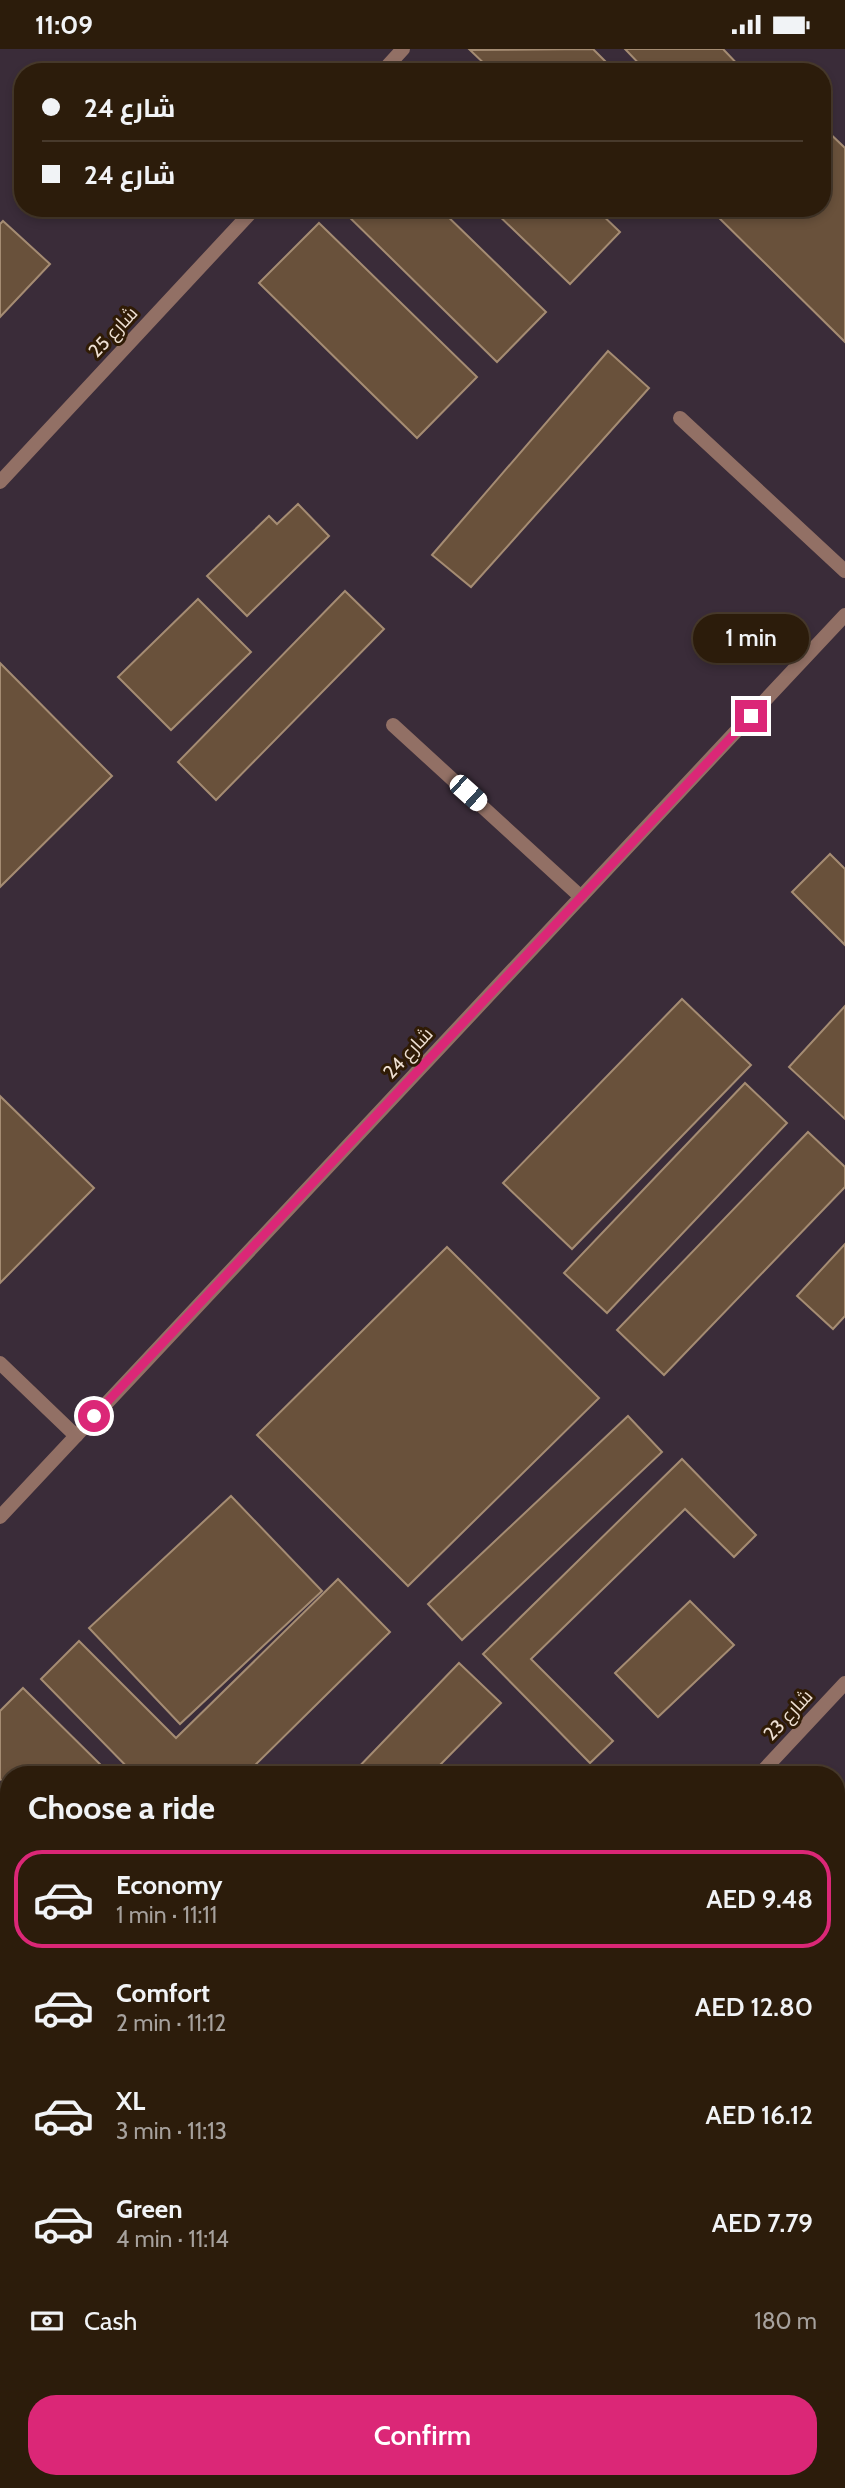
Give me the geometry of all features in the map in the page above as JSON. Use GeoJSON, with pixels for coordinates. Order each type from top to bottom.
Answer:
{"type":"FeatureCollection","features":[{"type":"Feature","properties":{"kind":"street"},"geometry":{"type":"LineString","coordinates":[[390,63],[403,49]]}},
{"type":"Feature","properties":{"kind":"street","name":"شارع 25"},"geometry":{"type":"LineString","coordinates":[[0,482],[247,217]]}},
{"type":"Feature","properties":{"kind":"street"},"geometry":{"type":"LineString","coordinates":[[680,418],[845,571]]}},
{"type":"Feature","properties":{"kind":"street","name":"شارع 24"},"geometry":{"type":"LineString","coordinates":[[0,1517],[845,615]]}},
{"type":"Feature","properties":{"kind":"street"},"geometry":{"type":"LineString","coordinates":[[393,725],[581,897]]}},
{"type":"Feature","properties":{"kind":"street"},"geometry":{"type":"LineString","coordinates":[[0,1363],[76,1436]]}},
{"type":"Feature","properties":{"kind":"street","name":"شارع 23"},"geometry":{"type":"LineString","coordinates":[[767,1766],[845,1682]]}},
{"type":"Feature","properties":{"kind":"shaded area"},"geometry":{"type":"Polygon","coordinates":[[[0,49],[845,49],[845,1766],[0,1766],[0,49]]]}},
{"type":"Feature","properties":{"kind":"building"},"geometry":{"type":"Polygon","coordinates":[[[593,49],[607,63],[484,63],[470,50],[593,49]]]}},
{"type":"Feature","properties":{"kind":"building"},"geometry":{"type":"Polygon","coordinates":[[[625,49],[723,49],[736,63],[638,63],[625,49]]]}},
{"type":"Feature","properties":{"kind":"building"},"geometry":{"type":"Polygon","coordinates":[[[831,135],[845,148],[845,342],[718,217],[831,217],[831,135]]]}},
{"type":"Feature","properties":{"kind":"building"},"geometry":{"type":"Polygon","coordinates":[[[349,217],[448,217],[546,312],[497,362],[349,217]]]}},
{"type":"Feature","properties":{"kind":"building"},"geometry":{"type":"Polygon","coordinates":[[[500,217],[604,217],[620,232],[570,284],[500,217]]]}},
{"type":"Feature","properties":{"kind":"building"},"geometry":{"type":"Polygon","coordinates":[[[3,221],[50,264],[0,317],[0,224],[3,221]]]}},
{"type":"Feature","properties":{"kind":"building"},"geometry":{"type":"Polygon","coordinates":[[[319,223],[477,377],[417,438],[259,283],[319,223]]]}},
{"type":"Feature","properties":{"kind":"building"},"geometry":{"type":"Polygon","coordinates":[[[608,351],[649,388],[471,587],[432,555],[608,351]]]}},
{"type":"Feature","properties":{"kind":"building"},"geometry":{"type":"Polygon","coordinates":[[[298,504],[329,536],[247,616],[207,576],[269,516],[277,524],[298,504]]]}},
{"type":"Feature","properties":{"kind":"building"},"geometry":{"type":"Polygon","coordinates":[[[345,591],[384,629],[216,800],[178,762],[345,591]]]}},
{"type":"Feature","properties":{"kind":"building"},"geometry":{"type":"Polygon","coordinates":[[[198,599],[251,652],[171,730],[118,677],[198,599]]]}},
{"type":"Feature","properties":{"kind":"building"},"geometry":{"type":"Polygon","coordinates":[[[0,663],[112,776],[0,887],[0,663]]]}},
{"type":"Feature","properties":{"kind":"building"},"geometry":{"type":"Polygon","coordinates":[[[830,854],[845,869],[845,945],[792,892],[830,854]]]}},
{"type":"Feature","properties":{"kind":"building"},"geometry":{"type":"Polygon","coordinates":[[[682,999],[751,1065],[572,1249],[503,1183],[682,999]]]}},
{"type":"Feature","properties":{"kind":"building"},"geometry":{"type":"Polygon","coordinates":[[[845,1006],[845,1119],[789,1067],[845,1006]]]}},
{"type":"Feature","properties":{"kind":"building"},"geometry":{"type":"Polygon","coordinates":[[[745,1083],[787,1123],[607,1313],[564,1273],[745,1083]]]}},
{"type":"Feature","properties":{"kind":"building"},"geometry":{"type":"Polygon","coordinates":[[[0,1096],[94,1188],[0,1283],[0,1096]]]}},
{"type":"Feature","properties":{"kind":"building"},"geometry":{"type":"Polygon","coordinates":[[[808,1132],[845,1167],[845,1187],[664,1375],[617,1330],[808,1132]]]}},
{"type":"Feature","properties":{"kind":"building"},"geometry":{"type":"Polygon","coordinates":[[[845,1244],[845,1316],[833,1329],[797,1296],[845,1244]]]}},
{"type":"Feature","properties":{"kind":"building"},"geometry":{"type":"Polygon","coordinates":[[[447,1247],[599,1398],[408,1586],[257,1435],[447,1247]]]}},
{"type":"Feature","properties":{"kind":"building"},"geometry":{"type":"Polygon","coordinates":[[[628,1416],[662,1452],[462,1640],[428,1604],[628,1416]]]}},
{"type":"Feature","properties":{"kind":"building"},"geometry":{"type":"Polygon","coordinates":[[[682,1459],[756,1535],[734,1557],[685,1509],[531,1659],[613,1741],[590,1763],[483,1654],[682,1459]]]}},
{"type":"Feature","properties":{"kind":"building"},"geometry":{"type":"Polygon","coordinates":[[[231,1496],[322,1591],[180,1724],[89,1628],[231,1496]]]}},
{"type":"Feature","properties":{"kind":"building"},"geometry":{"type":"Polygon","coordinates":[[[338,1579],[390,1632],[254,1766],[126,1766],[41,1679],[79,1641],[176,1738],[338,1579]]]}},
{"type":"Feature","properties":{"kind":"building"},"geometry":{"type":"Polygon","coordinates":[[[690,1601],[734,1645],[658,1717],[615,1673],[690,1601]]]}},
{"type":"Feature","properties":{"kind":"building"},"geometry":{"type":"Polygon","coordinates":[[[459,1663],[501,1703],[439,1766],[360,1766],[459,1663]]]}},
{"type":"Feature","properties":{"kind":"building"},"geometry":{"type":"Polygon","coordinates":[[[23,1688],[102,1766],[0,1766],[0,1711],[23,1688]]]}},
{"type":"Feature","properties":{"kind":"route"},"geometry":{"type":"LineString","coordinates":[[94,1416],[751,716]]}}]}
